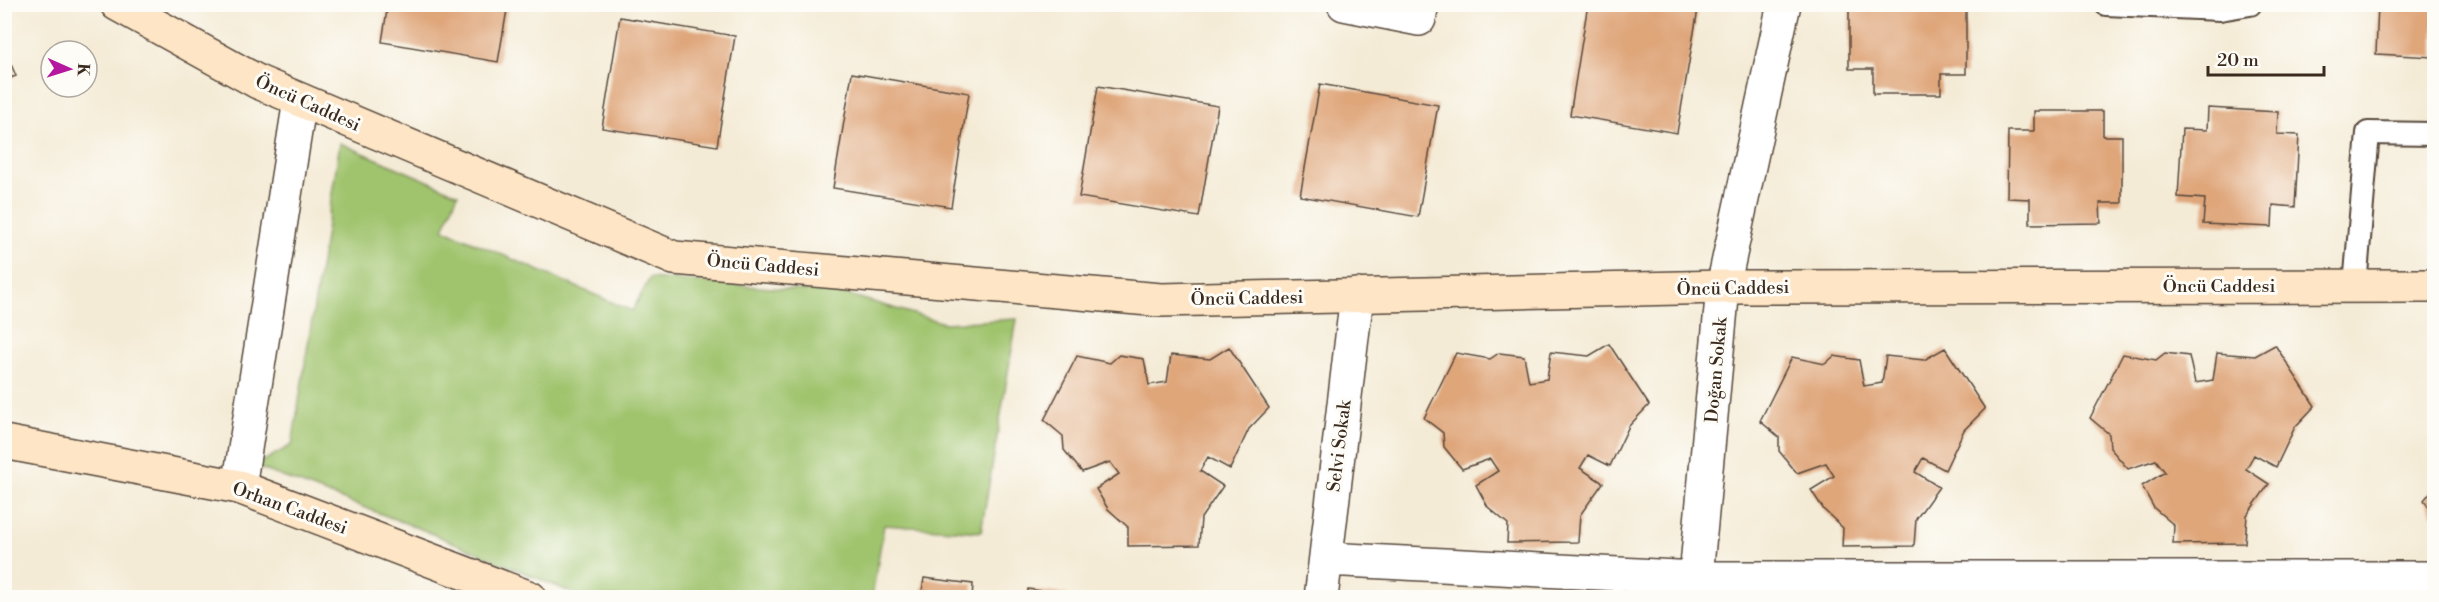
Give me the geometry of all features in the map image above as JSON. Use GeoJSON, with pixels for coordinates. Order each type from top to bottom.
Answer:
{"type":"FeatureCollection","features":[{"type":"Feature","properties":{"kind":"street","name":"Öncü Caddesi"},"geometry":{"type":"LineString","coordinates":[[117,4],[258,82],[674,258],[1161,300],[1724,287],[2434,286]]}},
{"type":"Feature","properties":{"kind":"street"},"geometry":{"type":"LineString","coordinates":[[1344,4],[1419,19],[1422,4]]}},
{"type":"Feature","properties":{"kind":"street","name":"Doğan Sokak"},"geometry":{"type":"LineString","coordinates":[[1695,588],[1724,287],[1784,4]]}},
{"type":"Feature","properties":{"kind":"street"},"geometry":{"type":"LineString","coordinates":[[238,487],[300,100]]}},
{"type":"Feature","properties":{"kind":"street","name":"Selvi Sokak"},"geometry":{"type":"LineString","coordinates":[[1321,597],[1357,295]]}},
{"type":"Feature","properties":{"kind":"street","name":"Orhan Caddesi"},"geometry":{"type":"LineString","coordinates":[[4,442],[238,487],[531,597]]}},
{"type":"Feature","properties":{"kind":"street"},"geometry":{"type":"LineString","coordinates":[[1326,559],[1695,588],[2368,588],[2434,578]]}},
{"type":"Feature","properties":{"kind":"lane"},"geometry":{"type":"LineString","coordinates":[[2106,4],[2220,9],[2250,4]]}},
{"type":"Feature","properties":{"kind":"lane"},"geometry":{"type":"LineString","coordinates":[[2355,286],[2368,133],[2434,134]]}},
{"type":"Feature","properties":{"kind":"green space"},"geometry":{"type":"Polygon","coordinates":[[[340,143],[458,194],[443,229],[632,311],[650,278],[846,294],[944,323],[1017,319],[981,532],[884,525],[872,597],[582,597],[421,529],[254,466],[292,445],[340,143]]]}},
{"type":"Feature","properties":{"kind":"building"},"geometry":{"type":"Polygon","coordinates":[[[388,4],[508,4],[498,62],[382,42],[388,4]]]}},
{"type":"Feature","properties":{"kind":"building"},"geometry":{"type":"Polygon","coordinates":[[[1588,4],[1673,4],[1698,9],[1677,133],[1570,115],[1588,4]]]}},
{"type":"Feature","properties":{"kind":"building"},"geometry":{"type":"Polygon","coordinates":[[[1849,4],[1966,4],[1966,74],[1941,74],[1941,94],[1873,94],[1873,69],[1849,69],[1849,4]]]}},
{"type":"Feature","properties":{"kind":"building"},"geometry":{"type":"Polygon","coordinates":[[[2378,4],[2434,4],[2434,57],[2376,54],[2378,4]]]}},
{"type":"Feature","properties":{"kind":"building"},"geometry":{"type":"Polygon","coordinates":[[[620,17],[735,36],[717,146],[602,128],[620,17]]]}},
{"type":"Feature","properties":{"kind":"building"},"geometry":{"type":"Polygon","coordinates":[[[4,48],[16,76],[4,80],[4,48]]]}},
{"type":"Feature","properties":{"kind":"building"},"geometry":{"type":"Polygon","coordinates":[[[852,73],[969,93],[951,207],[833,188],[852,73]]]}},
{"type":"Feature","properties":{"kind":"building"},"geometry":{"type":"Polygon","coordinates":[[[1320,84],[1438,105],[1418,217],[1300,196],[1320,84]]]}},
{"type":"Feature","properties":{"kind":"building"},"geometry":{"type":"Polygon","coordinates":[[[1098,86],[1218,106],[1199,217],[1079,197],[1098,86]]]}},
{"type":"Feature","properties":{"kind":"building"},"geometry":{"type":"Polygon","coordinates":[[[2208,108],[2278,112],[2277,134],[2299,135],[2295,207],[2273,205],[2272,227],[2203,224],[2205,199],[2178,197],[2182,129],[2207,130],[2208,108]]]}},
{"type":"Feature","properties":{"kind":"building"},"geometry":{"type":"Polygon","coordinates":[[[2034,111],[2103,111],[2103,136],[2122,136],[2122,203],[2100,203],[2101,223],[2030,224],[2030,199],[2007,198],[2008,131],[2034,131],[2034,111]]]}},
{"type":"Feature","properties":{"kind":"building"},"geometry":{"type":"Polygon","coordinates":[[[1609,344],[1649,405],[1629,426],[1610,466],[1588,455],[1580,468],[1603,483],[1580,515],[1578,542],[1507,543],[1508,524],[1488,507],[1476,485],[1498,471],[1490,459],[1462,469],[1444,447],[1443,433],[1424,418],[1456,353],[1490,359],[1499,353],[1524,356],[1529,382],[1547,379],[1551,352],[1589,356],[1609,344]]]}},
{"type":"Feature","properties":{"kind":"building"},"geometry":{"type":"Polygon","coordinates":[[[2275,345],[2315,406],[2295,427],[2276,467],[2254,455],[2246,469],[2269,484],[2247,515],[2245,543],[2173,544],[2174,525],[2154,508],[2142,486],[2165,472],[2156,460],[2128,469],[2110,448],[2109,434],[2090,418],[2123,354],[2156,360],[2165,353],[2189,356],[2195,383],[2213,380],[2217,353],[2255,356],[2275,345]]]}},
{"type":"Feature","properties":{"kind":"building"},"geometry":{"type":"Polygon","coordinates":[[[1229,347],[1269,408],[1249,429],[1230,469],[1208,457],[1200,471],[1223,486],[1201,518],[1199,545],[1128,546],[1128,527],[1108,509],[1096,489],[1119,474],[1110,462],[1082,472],[1064,450],[1063,436],[1044,420],[1077,356],[1110,363],[1119,355],[1144,359],[1149,385],[1167,382],[1171,355],[1210,359],[1229,347]]]}},
{"type":"Feature","properties":{"kind":"building"},"geometry":{"type":"Polygon","coordinates":[[[1945,348],[1985,409],[1964,430],[1945,470],[1923,458],[1915,472],[1939,487],[1916,519],[1914,546],[1842,547],[1843,528],[1824,510],[1811,490],[1834,476],[1826,463],[1797,473],[1779,451],[1779,437],[1760,421],[1792,357],[1825,364],[1834,356],[1859,360],[1864,386],[1882,383],[1886,356],[1924,360],[1945,348]]]}},
{"type":"Feature","properties":{"kind":"building"},"geometry":{"type":"Polygon","coordinates":[[[2434,488],[2434,516],[2424,500],[2434,488]]]}},
{"type":"Feature","properties":{"kind":"building"},"geometry":{"type":"Polygon","coordinates":[[[924,578],[973,584],[972,598],[921,598],[924,578]]]}},
{"type":"Feature","properties":{"kind":"building"},"geometry":{"type":"Polygon","coordinates":[[[1028,589],[1069,595],[1068,598],[1027,598],[1028,589]]]}}]}
